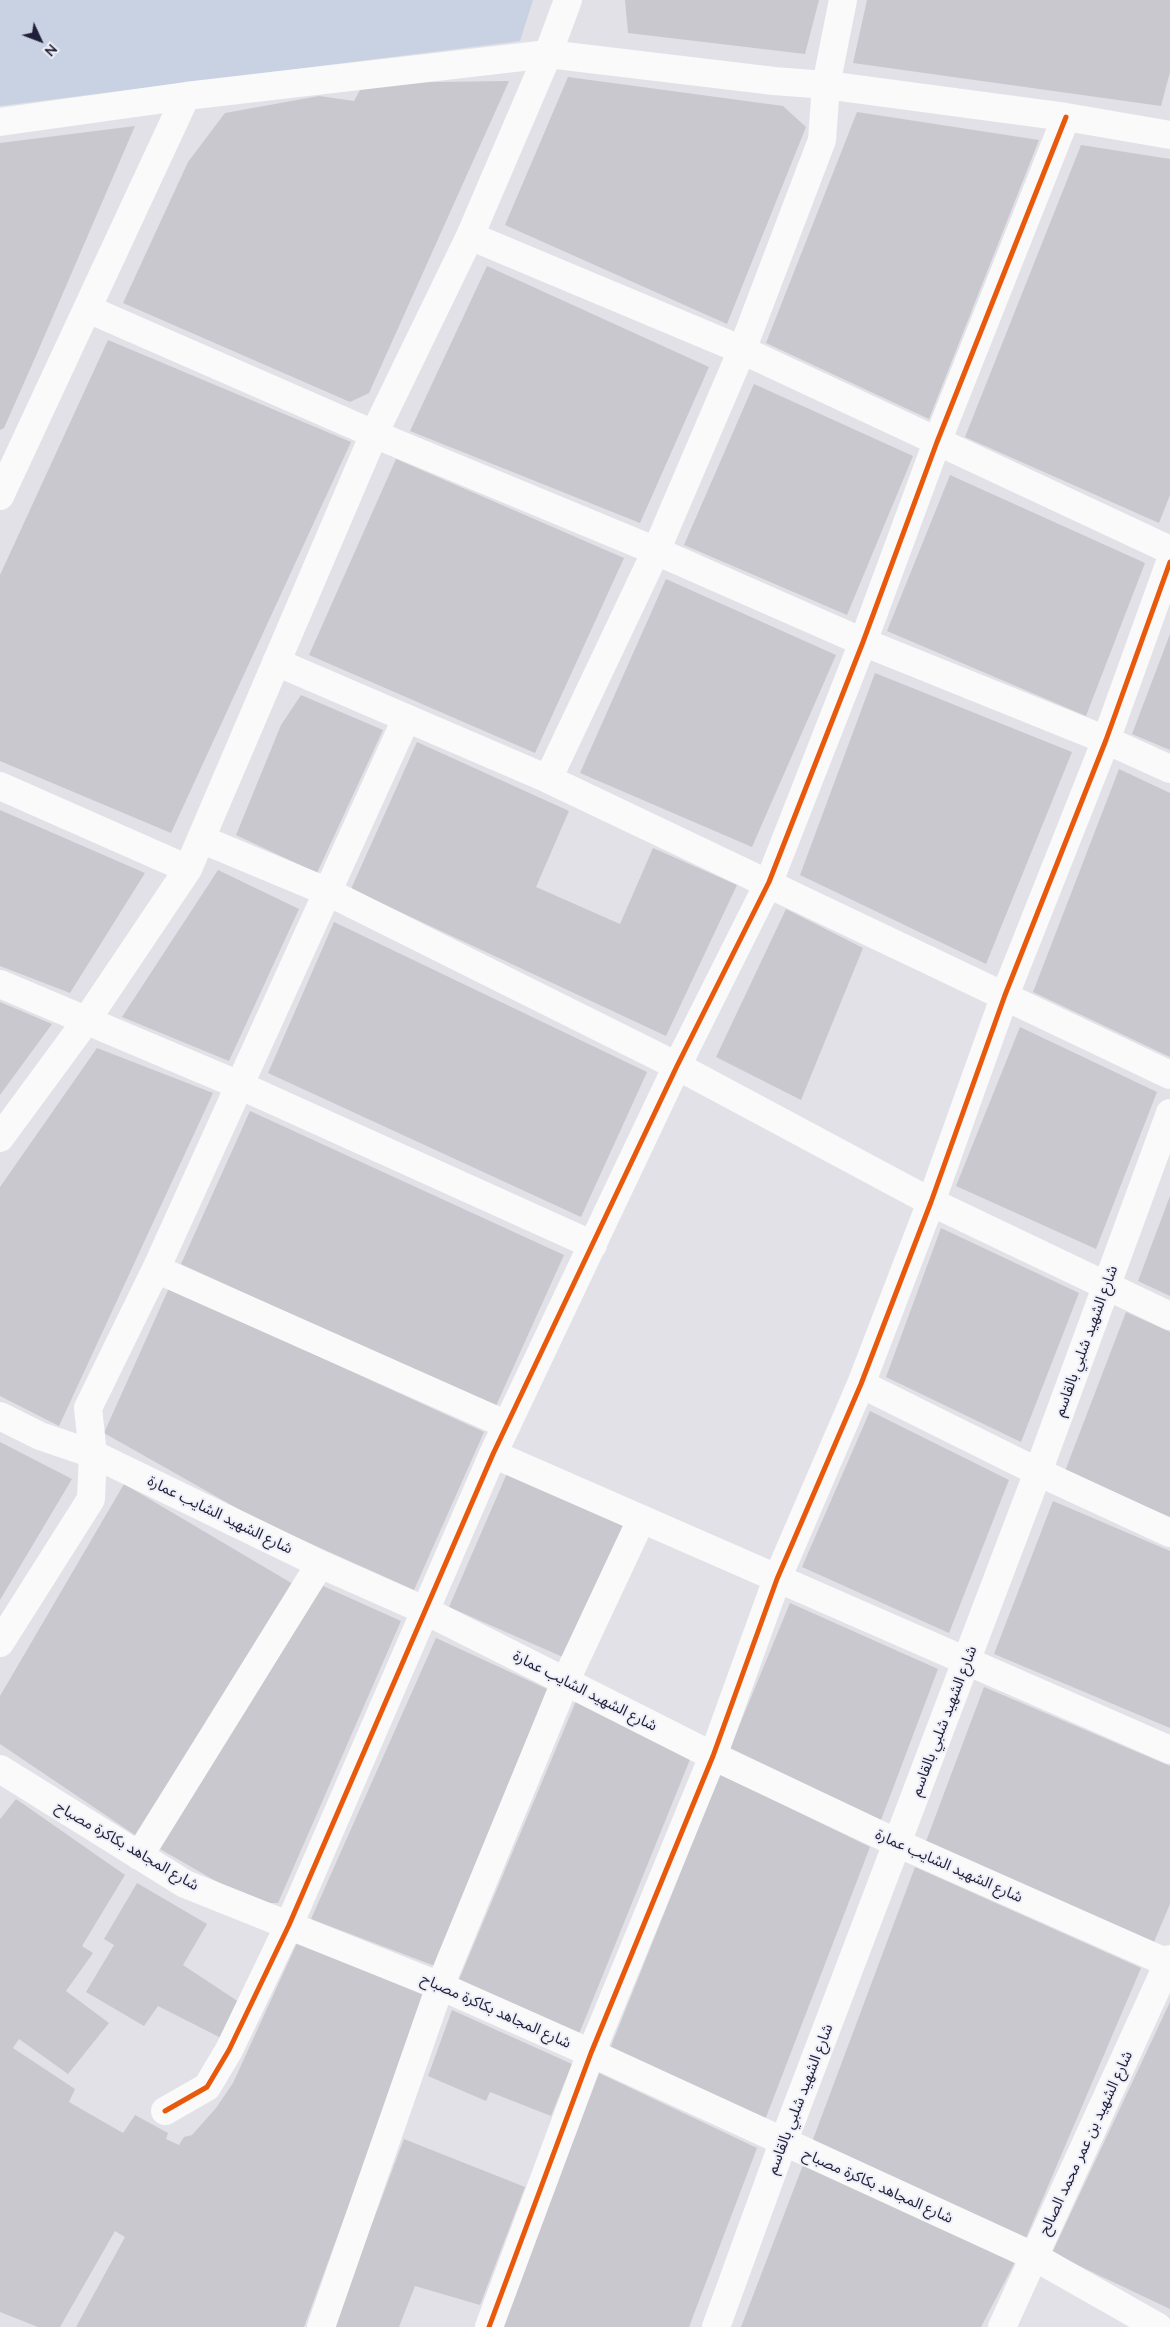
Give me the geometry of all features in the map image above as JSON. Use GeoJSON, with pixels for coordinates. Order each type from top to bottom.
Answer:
{"type":"FeatureCollection","features":[{"type":"Feature","properties":{"kind":"street"},"geometry":{"type":"LineString","coordinates":[[0,1138],[86,1021],[188,869],[374,434],[470,236],[548,54],[568,0]]}},
{"type":"Feature","properties":{"kind":"street"},"geometry":{"type":"LineString","coordinates":[[548,779],[656,551],[742,350],[822,140],[826,85],[843,0]]}},
{"type":"Feature","properties":{"kind":"street"},"geometry":{"type":"LineString","coordinates":[[0,122],[186,96],[548,54],[774,82],[826,85],[1066,118],[1170,135]]}},
{"type":"Feature","properties":{"kind":"street"},"geometry":{"type":"LineString","coordinates":[[0,496],[186,96]]}},
{"type":"Feature","properties":{"kind":"street"},"geometry":{"type":"LineString","coordinates":[[165,2111],[207,2088],[229,2050],[288,1924],[493,1454],[677,1066],[769,882],[863,642],[937,442],[1066,118]]}},
{"type":"Feature","properties":{"kind":"street"},"geometry":{"type":"LineString","coordinates":[[470,236],[742,350],[1170,550]]}},
{"type":"Feature","properties":{"kind":"street"},"geometry":{"type":"LineString","coordinates":[[88,310],[374,434],[656,551],[863,642],[1106,740],[1170,769]]}},
{"type":"Feature","properties":{"kind":"street"},"geometry":{"type":"LineString","coordinates":[[489,2327],[591,2053],[713,1756],[777,1579],[861,1384],[931,1202],[1005,995],[1106,740],[1170,562]]}},
{"type":"Feature","properties":{"kind":"street"},"geometry":{"type":"LineString","coordinates":[[276,662],[548,779],[769,882],[1170,1075]]}},
{"type":"Feature","properties":{"kind":"street"},"geometry":{"type":"LineString","coordinates":[[0,1643],[91,1499],[93,1454],[88,1408],[156,1269],[406,719]]}},
{"type":"Feature","properties":{"kind":"street"},"geometry":{"type":"LineString","coordinates":[[0,786],[188,869]]}},
{"type":"Feature","properties":{"kind":"street"},"geometry":{"type":"LineString","coordinates":[[201,839],[328,892],[677,1066],[931,1202],[1105,1287],[1170,1316]]}},
{"type":"Feature","properties":{"kind":"street"},"geometry":{"type":"LineString","coordinates":[[0,984],[239,1085],[593,1245]]}},
{"type":"Feature","properties":{"kind":"street","name":"شارع الشهيد شلبي بالقاسم"},"geometry":{"type":"LineString","coordinates":[[716,2327],[783,2143],[968,1660],[1170,1113]]}},
{"type":"Feature","properties":{"kind":"street"},"geometry":{"type":"LineString","coordinates":[[156,1269],[507,1425]]}},
{"type":"Feature","properties":{"kind":"street"},"geometry":{"type":"LineString","coordinates":[[861,1384],[1038,1472],[1170,1533]]}},
{"type":"Feature","properties":{"kind":"street","name":"شارع الشهيد الشايب عمارة"},"geometry":{"type":"LineString","coordinates":[[0,1416],[40,1436],[93,1454],[320,1564],[424,1610],[566,1680],[713,1756],[897,1843],[1169,1962]]}},
{"type":"Feature","properties":{"kind":"street"},"geometry":{"type":"LineString","coordinates":[[493,1454],[777,1579],[968,1660],[1170,1750]]}},
{"type":"Feature","properties":{"kind":"street"},"geometry":{"type":"LineString","coordinates":[[321,2327],[440,1986],[566,1680],[641,1520]]}},
{"type":"Feature","properties":{"kind":"street"},"geometry":{"type":"LineString","coordinates":[[139,1856],[320,1564]]}},
{"type":"Feature","properties":{"kind":"street","name":"شارع المجاهد بكاكرة مصباح"},"geometry":{"type":"LineString","coordinates":[[1,1773],[185,1884],[440,1986],[591,2053],[783,2143],[1033,2256],[1158,2327]]}},
{"type":"Feature","properties":{"kind":"street","name":"شارع الشهيد بن عمر محمد الصالح"},"geometry":{"type":"LineString","coordinates":[[1002,2327],[1169,1962]]}},
{"type":"Feature","properties":{"kind":"shaded area"},"geometry":{"type":"Polygon","coordinates":[[[0,0],[533,0],[520,41],[0,106],[0,0]]]}},
{"type":"Feature","properties":{"kind":"building"},"geometry":{"type":"Polygon","coordinates":[[[625,0],[819,0],[805,54],[628,33],[625,0]]]}},
{"type":"Feature","properties":{"kind":"building"},"geometry":{"type":"Polygon","coordinates":[[[867,0],[1170,0],[1170,72],[1161,106],[853,63],[867,0]]]}},
{"type":"Feature","properties":{"kind":"building"},"geometry":{"type":"Polygon","coordinates":[[[568,77],[783,106],[806,127],[727,324],[505,225],[568,77]]]}},
{"type":"Feature","properties":{"kind":"building"},"geometry":{"type":"Polygon","coordinates":[[[509,81],[369,393],[350,402],[123,303],[188,162],[225,113],[319,96],[354,101],[364,83],[509,81]]]}},
{"type":"Feature","properties":{"kind":"building"},"geometry":{"type":"Polygon","coordinates":[[[857,112],[1039,140],[929,419],[766,343],[857,112]]]}},
{"type":"Feature","properties":{"kind":"building"},"geometry":{"type":"Polygon","coordinates":[[[135,126],[4,428],[0,430],[0,143],[135,126]]]}},
{"type":"Feature","properties":{"kind":"building"},"geometry":{"type":"Polygon","coordinates":[[[1081,145],[1170,159],[1170,495],[1159,523],[965,437],[1081,145]]]}},
{"type":"Feature","properties":{"kind":"building"},"geometry":{"type":"Polygon","coordinates":[[[487,266],[709,367],[640,523],[410,431],[487,266]]]}},
{"type":"Feature","properties":{"kind":"building"},"geometry":{"type":"Polygon","coordinates":[[[108,340],[351,442],[171,833],[0,761],[0,575],[108,340]]]}},
{"type":"Feature","properties":{"kind":"building"},"geometry":{"type":"Polygon","coordinates":[[[754,384],[913,456],[847,615],[684,545],[754,384]]]}},
{"type":"Feature","properties":{"kind":"building"},"geometry":{"type":"Polygon","coordinates":[[[396,459],[624,558],[535,753],[309,655],[396,459]]]}},
{"type":"Feature","properties":{"kind":"building"},"geometry":{"type":"Polygon","coordinates":[[[950,475],[1145,563],[1086,716],[887,631],[950,475]]]}},
{"type":"Feature","properties":{"kind":"building"},"geometry":{"type":"Polygon","coordinates":[[[666,579],[836,655],[752,847],[580,773],[666,579]]]}},
{"type":"Feature","properties":{"kind":"building"},"geometry":{"type":"Polygon","coordinates":[[[1170,634],[1170,750],[1132,734],[1170,634]]]}},
{"type":"Feature","properties":{"kind":"building"},"geometry":{"type":"Polygon","coordinates":[[[875,673],[1072,752],[986,964],[800,875],[875,673]]]}},
{"type":"Feature","properties":{"kind":"building"},"geometry":{"type":"Polygon","coordinates":[[[301,695],[383,730],[317,873],[236,835],[281,725],[301,695]]]}},
{"type":"Feature","properties":{"kind":"building"},"geometry":{"type":"Polygon","coordinates":[[[417,742],[569,811],[536,887],[620,924],[653,848],[737,885],[666,1036],[351,889],[417,742]]]}},
{"type":"Feature","properties":{"kind":"building"},"geometry":{"type":"Polygon","coordinates":[[[1119,769],[1170,793],[1170,1057],[1033,992],[1119,769]]]}},
{"type":"Feature","properties":{"kind":"building"},"geometry":{"type":"Polygon","coordinates":[[[0,810],[145,873],[70,993],[0,966],[0,810]]]}},
{"type":"Feature","properties":{"kind":"building"},"geometry":{"type":"Polygon","coordinates":[[[218,870],[299,909],[229,1061],[122,1017],[218,870]]]}},
{"type":"Feature","properties":{"kind":"building"},"geometry":{"type":"Polygon","coordinates":[[[786,909],[863,948],[801,1100],[716,1057],[786,909]]]}},
{"type":"Feature","properties":{"kind":"building"},"geometry":{"type":"Polygon","coordinates":[[[334,922],[647,1072],[581,1217],[268,1073],[334,922]]]}},
{"type":"Feature","properties":{"kind":"building"},"geometry":{"type":"Polygon","coordinates":[[[0,1002],[52,1024],[0,1095],[0,1002]]]}},
{"type":"Feature","properties":{"kind":"building"},"geometry":{"type":"Polygon","coordinates":[[[1020,1027],[1157,1092],[1096,1249],[956,1186],[1020,1027]]]}},
{"type":"Feature","properties":{"kind":"building"},"geometry":{"type":"Polygon","coordinates":[[[97,1048],[213,1093],[59,1426],[0,1396],[0,1187],[97,1048]]]}},
{"type":"Feature","properties":{"kind":"building"},"geometry":{"type":"Polygon","coordinates":[[[250,1111],[564,1255],[495,1408],[181,1264],[250,1111]]]}},
{"type":"Feature","properties":{"kind":"building"},"geometry":{"type":"Polygon","coordinates":[[[1170,1196],[1170,1296],[1138,1281],[1170,1196]]]}},
{"type":"Feature","properties":{"kind":"building"},"geometry":{"type":"Polygon","coordinates":[[[941,1228],[1079,1293],[1021,1442],[886,1377],[941,1228]]]}},
{"type":"Feature","properties":{"kind":"building"},"geometry":{"type":"Polygon","coordinates":[[[169,1288],[484,1432],[414,1590],[256,1519],[104,1433],[169,1288]]]}},
{"type":"Feature","properties":{"kind":"building"},"geometry":{"type":"Polygon","coordinates":[[[1126,1312],[1170,1332],[1170,1517],[1065,1471],[1126,1312]]]}},
{"type":"Feature","properties":{"kind":"building"},"geometry":{"type":"Polygon","coordinates":[[[870,1411],[1009,1480],[949,1633],[802,1567],[870,1411]]]}},
{"type":"Feature","properties":{"kind":"building"},"geometry":{"type":"Polygon","coordinates":[[[0,1442],[72,1479],[0,1600],[0,1442]]]}},
{"type":"Feature","properties":{"kind":"building"},"geometry":{"type":"Polygon","coordinates":[[[508,1471],[627,1523],[565,1658],[449,1607],[508,1471]]]}},
{"type":"Feature","properties":{"kind":"building"},"geometry":{"type":"Polygon","coordinates":[[[124,1484],[293,1584],[135,1835],[0,1744],[0,1696],[124,1484]]]}},
{"type":"Feature","properties":{"kind":"building"},"geometry":{"type":"Polygon","coordinates":[[[1053,1501],[1170,1551],[1170,1728],[994,1654],[1053,1501]]]}},
{"type":"Feature","properties":{"kind":"building"},"geometry":{"type":"Polygon","coordinates":[[[323,1586],[401,1621],[278,1903],[254,1903],[160,1849],[323,1586]]]}},
{"type":"Feature","properties":{"kind":"building"},"geometry":{"type":"Polygon","coordinates":[[[790,1603],[938,1669],[881,1820],[730,1748],[790,1603]]]}},
{"type":"Feature","properties":{"kind":"building"},"geometry":{"type":"Polygon","coordinates":[[[436,1638],[547,1689],[435,1966],[311,1919],[436,1638]]]}},
{"type":"Feature","properties":{"kind":"building"},"geometry":{"type":"Polygon","coordinates":[[[984,1687],[1170,1766],[1170,1904],[1154,1942],[925,1844],[984,1687]]]}},
{"type":"Feature","properties":{"kind":"building"},"geometry":{"type":"Polygon","coordinates":[[[576,1701],[691,1757],[579,2034],[458,1982],[576,1701]]]}},
{"type":"Feature","properties":{"kind":"building"},"geometry":{"type":"Polygon","coordinates":[[[720,1774],[870,1847],[765,2120],[609,2051],[720,1774]]]}},
{"type":"Feature","properties":{"kind":"building"},"geometry":{"type":"Polygon","coordinates":[[[16,1799],[125,1875],[82,1946],[93,1953],[66,1991],[109,2023],[68,2074],[19,2039],[13,2048],[75,2089],[69,2102],[123,2133],[135,2115],[168,2133],[166,2139],[179,2145],[184,2137],[192,2135],[216,2108],[233,2083],[297,1943],[426,1996],[304,2327],[76,2327],[125,2237],[115,2231],[60,2327],[38,2327],[0,2312],[0,1819],[16,1799]]]}},
{"type":"Feature","properties":{"kind":"building"},"geometry":{"type":"Polygon","coordinates":[[[915,1867],[1141,1968],[1025,2240],[812,2142],[915,1867]]]}},
{"type":"Feature","properties":{"kind":"building"},"geometry":{"type":"Polygon","coordinates":[[[137,1883],[207,1924],[183,1965],[239,2002],[221,2038],[158,2006],[144,2026],[86,1992],[114,1945],[104,1939],[137,1883]]]}},
{"type":"Feature","properties":{"kind":"building"},"geometry":{"type":"Polygon","coordinates":[[[1170,2002],[1170,2309],[1052,2253],[1170,2002]]]}},
{"type":"Feature","properties":{"kind":"building"},"geometry":{"type":"Polygon","coordinates":[[[452,2010],[572,2064],[551,2116],[490,2092],[486,2101],[428,2076],[452,2010]]]}},
{"type":"Feature","properties":{"kind":"building"},"geometry":{"type":"Polygon","coordinates":[[[599,2073],[757,2148],[689,2327],[503,2327],[599,2073]]]}},
{"type":"Feature","properties":{"kind":"building"},"geometry":{"type":"Polygon","coordinates":[[[404,2139],[525,2187],[480,2305],[415,2286],[399,2327],[333,2327],[404,2139]]]}},
{"type":"Feature","properties":{"kind":"building"},"geometry":{"type":"Polygon","coordinates":[[[803,2165],[1015,2262],[981,2327],[741,2327],[803,2165]]]}},
{"type":"Feature","properties":{"kind":"cycle path"},"geometry":{"type":"LineString","coordinates":[[165,2111],[207,2087],[229,2050],[289,1925],[493,1454],[677,1066],[769,882],[863,642],[937,442],[1066,117]]}},
{"type":"Feature","properties":{"kind":"cycle path"},"geometry":{"type":"LineString","coordinates":[[489,2327],[591,2053],[713,1756],[777,1579],[861,1384],[931,1202],[1005,995],[1106,740],[1170,562]]}}]}
